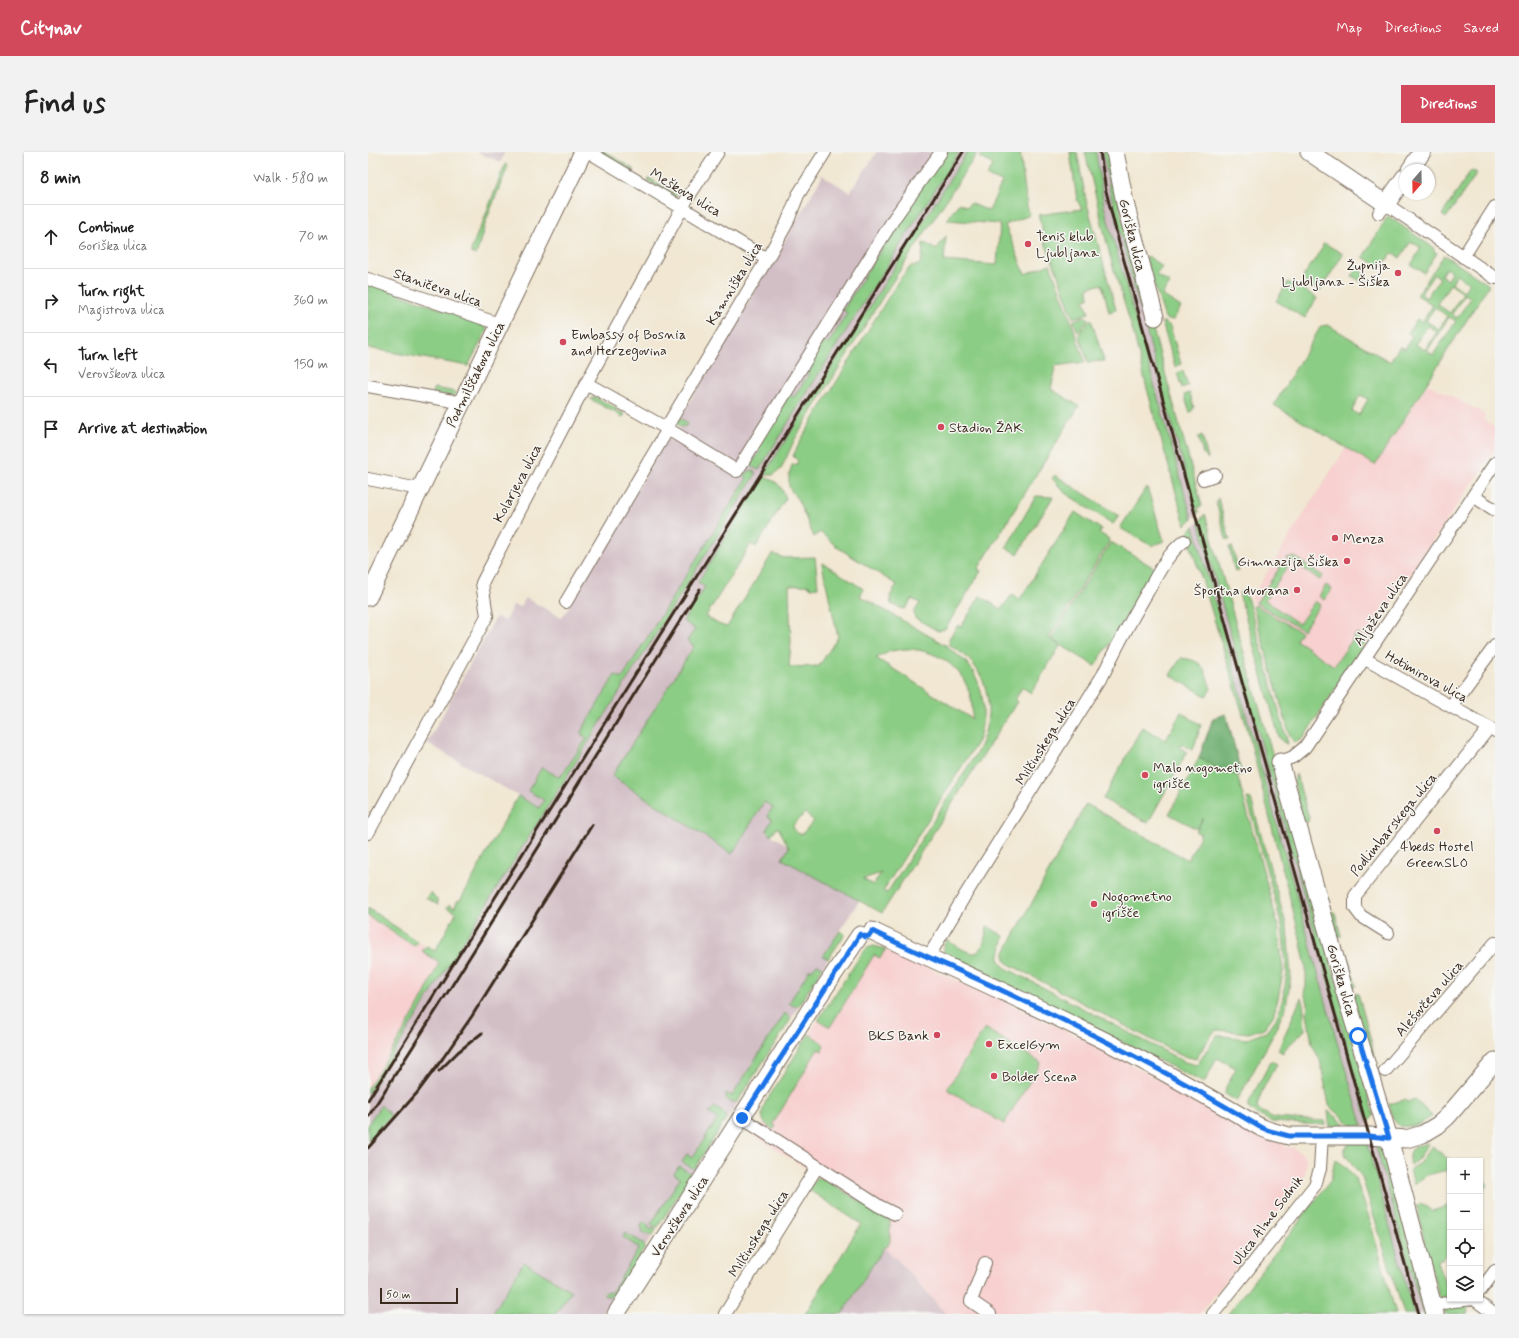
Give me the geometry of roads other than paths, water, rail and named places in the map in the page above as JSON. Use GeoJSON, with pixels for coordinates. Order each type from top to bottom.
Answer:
{"type":"FeatureCollection","features":[{"type":"Feature","properties":{"kind":"street","name":"Podmilščakova ulica"},"geometry":{"type":"LineString","coordinates":[[368,597],[583,152]]}},
{"type":"Feature","properties":{"kind":"street","name":"Meškova ulica"},"geometry":{"type":"LineString","coordinates":[[589,152],[767,258]]}},
{"type":"Feature","properties":{"kind":"street","name":"Kolarjeva ulica"},"geometry":{"type":"LineString","coordinates":[[368,833],[487,616],[482,583],[586,383],[682,208],[718,152]]}},
{"type":"Feature","properties":{"kind":"street","name":"Kamniška ulica"},"geometry":{"type":"LineString","coordinates":[[566,602],[767,258],[787,223],[798,195],[825,152]]}},
{"type":"Feature","properties":{"kind":"street"},"geometry":{"type":"LineString","coordinates":[[586,383],[667,428],[737,471],[895,217],[941,152]]}},
{"type":"Feature","properties":{"kind":"street","name":"Goriška ulica"},"geometry":{"type":"LineString","coordinates":[[1115,152],[1125,203],[1155,317]]}},
{"type":"Feature","properties":{"kind":"street"},"geometry":{"type":"LineString","coordinates":[[1309,152],[1383,208],[1495,278]]}},
{"type":"Feature","properties":{"kind":"street"},"geometry":{"type":"LineString","coordinates":[[1414,164],[1422,152]]}},
{"type":"Feature","properties":{"kind":"street"},"geometry":{"type":"LineString","coordinates":[[1383,208],[1399,185]]}},
{"type":"Feature","properties":{"kind":"street"},"geometry":{"type":"LineString","coordinates":[[1463,257],[1495,207]]}},
{"type":"Feature","properties":{"kind":"street","name":"Staničeva ulica"},"geometry":{"type":"LineString","coordinates":[[372,280],[499,324]]}},
{"type":"Feature","properties":{"kind":"street"},"geometry":{"type":"LineString","coordinates":[[368,386],[453,401],[461,404]]}},
{"type":"Feature","properties":{"kind":"street","name":"Aljaževa ulica"},"geometry":{"type":"LineString","coordinates":[[1280,762],[1293,757],[1305,747],[1495,463]]}},
{"type":"Feature","properties":{"kind":"street"},"geometry":{"type":"LineString","coordinates":[[1203,479],[1215,475]]}},
{"type":"Feature","properties":{"kind":"street"},"geometry":{"type":"LineString","coordinates":[[368,479],[419,489]]}},
{"type":"Feature","properties":{"kind":"street"},"geometry":{"type":"LineString","coordinates":[[1473,496],[1495,510]]}},
{"type":"Feature","properties":{"kind":"street","name":"Milčinskega ulica"},"geometry":{"type":"LineString","coordinates":[[929,956],[964,897],[1103,675],[1121,638],[1165,562],[1174,549],[1184,541]]}},
{"type":"Feature","properties":{"kind":"street"},"geometry":{"type":"LineString","coordinates":[[1451,706],[1495,646]]}},
{"type":"Feature","properties":{"kind":"street","name":"Hotimirova ulica"},"geometry":{"type":"LineString","coordinates":[[1365,659],[1492,729]]}},
{"type":"Feature","properties":{"kind":"street","name":"Podlimbarskega ulica"},"geometry":{"type":"LineString","coordinates":[[1388,933],[1361,916],[1355,908],[1355,896],[1492,729]]}},
{"type":"Feature","properties":{"kind":"street","name":"Goriška ulica"},"geometry":{"type":"LineString","coordinates":[[1280,762],[1345,993],[1389,1138],[1434,1310]]}},
{"type":"Feature","properties":{"kind":"street","name":"Verovškova ulica"},"geometry":{"type":"LineString","coordinates":[[616,1314],[815,1002],[866,933],[929,956]]}},
{"type":"Feature","properties":{"kind":"street","name":"Alešovčeva ulica"},"geometry":{"type":"LineString","coordinates":[[1385,1071],[1495,943]]}},
{"type":"Feature","properties":{"kind":"street"},"geometry":{"type":"LineString","coordinates":[[929,956],[1117,1047],[1260,1127],[1289,1136],[1369,1136],[1406,1139],[1423,1134],[1438,1125],[1447,1117],[1495,1061]]}},
{"type":"Feature","properties":{"kind":"street"},"geometry":{"type":"LineString","coordinates":[[742,1118],[879,1206],[895,1214]]}},
{"type":"Feature","properties":{"kind":"street","name":"Ulica Alme Sodnik"},"geometry":{"type":"LineString","coordinates":[[1213,1314],[1315,1185],[1320,1169],[1322,1135]]}},
{"type":"Feature","properties":{"kind":"street","name":"Milčinskega ulica"},"geometry":{"type":"LineString","coordinates":[[725,1314],[817,1167]]}},
{"type":"Feature","properties":{"kind":"street"},"geometry":{"type":"LineString","coordinates":[[985,1263],[971,1301],[990,1314]]}},
{"type":"Feature","properties":{"kind":"street"},"geometry":{"type":"LineString","coordinates":[[1483,1287],[1495,1271]]}},
{"type":"Feature","properties":{"kind":"street"},"geometry":{"type":"LineString","coordinates":[[1434,1310],[1452,1302]]}},
{"type":"Feature","properties":{"kind":"street"},"geometry":{"type":"LineString","coordinates":[[1478,1302],[1494,1314]]}},
{"type":"Feature","properties":{"kind":"railway"},"geometry":{"type":"LineString","coordinates":[[368,1100],[963,152]]}},
{"type":"Feature","properties":{"kind":"railway"},"geometry":{"type":"LineString","coordinates":[[1100,152],[1106,191],[1118,239],[1419,1314]]}},
{"type":"Feature","properties":{"kind":"railway"},"geometry":{"type":"LineString","coordinates":[[368,1117],[700,589]]}},
{"type":"Feature","properties":{"kind":"railway"},"geometry":{"type":"LineString","coordinates":[[368,1148],[417,1093],[443,1058],[472,1016],[592,825]]}},
{"type":"Feature","properties":{"kind":"railway"},"geometry":{"type":"LineString","coordinates":[[439,1071],[458,1052],[482,1033]]}},
{"type":"Feature","properties":{"kind":"place","name":"Tenis klub Ljubljana"},"geometry":{"type":"Point","coordinates":[1028,244]}},
{"type":"Feature","properties":{"kind":"place","name":"Župnija Ljubljana - Šiška"},"geometry":{"type":"Point","coordinates":[1398,273]}},
{"type":"Feature","properties":{"kind":"place","name":"Embassy of Bosnia and Herzegovina"},"geometry":{"type":"Point","coordinates":[563,342]}},
{"type":"Feature","properties":{"kind":"place","name":"Stadion ŽAK"},"geometry":{"type":"Point","coordinates":[941,427]}},
{"type":"Feature","properties":{"kind":"place","name":"Menza"},"geometry":{"type":"Point","coordinates":[1335,538]}},
{"type":"Feature","properties":{"kind":"place","name":"Gimnazija Šiška"},"geometry":{"type":"Point","coordinates":[1347,561]}},
{"type":"Feature","properties":{"kind":"place","name":"Športna dvorana"},"geometry":{"type":"Point","coordinates":[1297,590]}},
{"type":"Feature","properties":{"kind":"place","name":"Malo nogometno igrišče"},"geometry":{"type":"Point","coordinates":[1145,775]}},
{"type":"Feature","properties":{"kind":"place","name":"4beds Hostel GreenSLO"},"geometry":{"type":"Point","coordinates":[1437,831]}},
{"type":"Feature","properties":{"kind":"place","name":"Nogometno igrišče"},"geometry":{"type":"Point","coordinates":[1094,904]}},
{"type":"Feature","properties":{"kind":"place","name":"BKS Bank"},"geometry":{"type":"Point","coordinates":[937,1035]}},
{"type":"Feature","properties":{"kind":"place","name":"ExcelGym"},"geometry":{"type":"Point","coordinates":[989,1044]}},
{"type":"Feature","properties":{"kind":"place","name":"Bolder Scena"},"geometry":{"type":"Point","coordinates":[994,1076]}}]}
